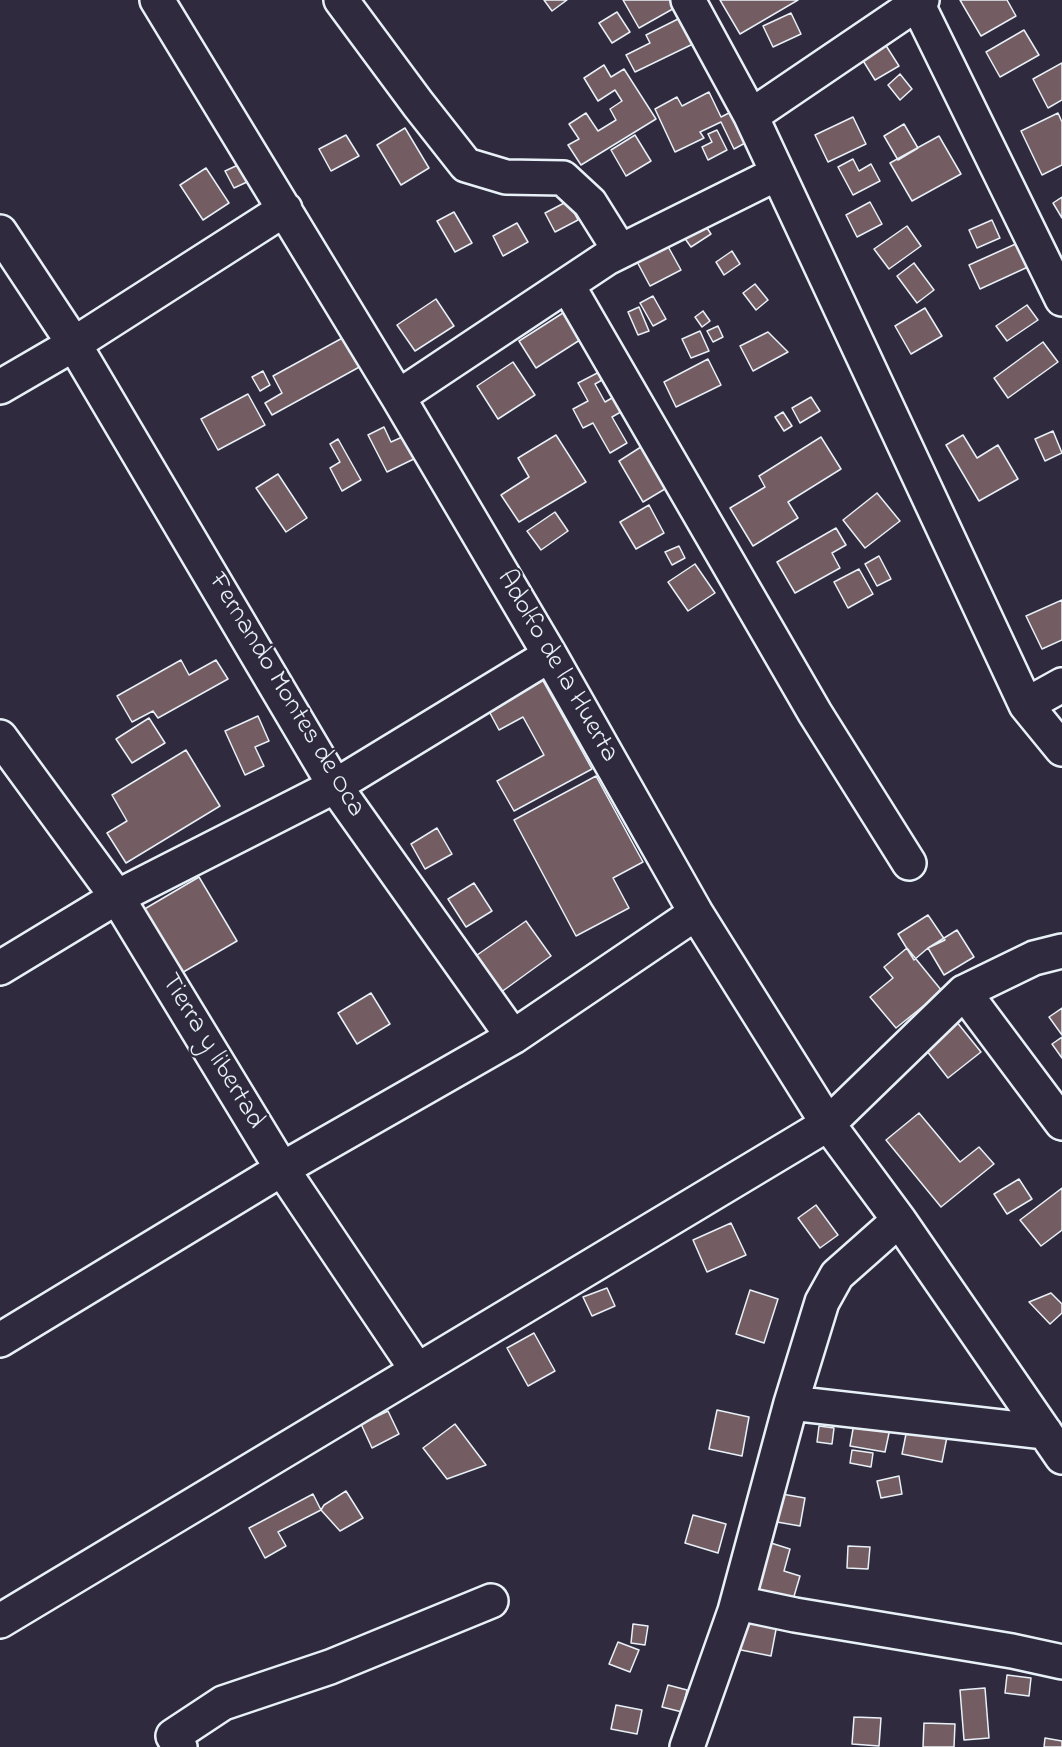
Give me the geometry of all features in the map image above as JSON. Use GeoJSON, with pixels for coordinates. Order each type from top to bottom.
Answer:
{"type":"FeatureCollection","features":[{"type":"Feature","properties":{"kind":"street","name":"Adolfo de la Huerta"},"geometry":{"type":"LineString","coordinates":[[157,0],[285,209],[550,655],[696,913],[828,1124],[899,1220],[1053,1445]]}},
{"type":"Feature","properties":{"kind":"street"},"geometry":{"type":"LineString","coordinates":[[341,0],[466,165],[506,177],[563,178],[590,203],[620,251]]}},
{"type":"Feature","properties":{"kind":"street"},"geometry":{"type":"LineString","coordinates":[[688,0],[751,116],[776,174],[1026,705],[1062,749]]}},
{"type":"Feature","properties":{"kind":"street"},"geometry":{"type":"LineString","coordinates":[[751,116],[919,2],[1062,299]]}},
{"type":"Feature","properties":{"kind":"street"},"geometry":{"type":"LineString","coordinates":[[398,398],[620,251],[776,174]]}},
{"type":"Feature","properties":{"kind":"street"},"geometry":{"type":"LineString","coordinates":[[0,387],[74,344],[285,209]]}},
{"type":"Feature","properties":{"kind":"street","name":"Fernando Montes de Oca"},"geometry":{"type":"LineString","coordinates":[[0,232],[74,344],[335,786],[513,1036]]}},
{"type":"Feature","properties":{"kind":"street"},"geometry":{"type":"LineString","coordinates":[[568,286],[815,713],[909,863]]}},
{"type":"Feature","properties":{"kind":"street"},"geometry":{"type":"LineString","coordinates":[[0,968],[117,897],[335,786],[550,655]]}},
{"type":"Feature","properties":{"kind":"street"},"geometry":{"type":"LineString","coordinates":[[1026,705],[1062,685]]}},
{"type":"Feature","properties":{"kind":"street","name":"Tierra y libertad"},"geometry":{"type":"LineString","coordinates":[[0,737],[117,897],[282,1169],[417,1370]]}},
{"type":"Feature","properties":{"kind":"street"},"geometry":{"type":"LineString","coordinates":[[0,1340],[282,1169],[513,1036],[696,913]]}},
{"type":"Feature","properties":{"kind":"street"},"geometry":{"type":"LineString","coordinates":[[0,1621],[828,1124],[964,992],[1034,958],[1062,951]]}},
{"type":"Feature","properties":{"kind":"street"},"geometry":{"type":"LineString","coordinates":[[964,992],[1062,1123]]}},
{"type":"Feature","properties":{"kind":"street"},"geometry":{"type":"LineString","coordinates":[[687,1747],[738,1603],[791,1403],[822,1302],[837,1275],[899,1220]]}},
{"type":"Feature","properties":{"kind":"street"},"geometry":{"type":"LineString","coordinates":[[791,1403],[1053,1445]]}},
{"type":"Feature","properties":{"kind":"street"},"geometry":{"type":"LineString","coordinates":[[180,1747],[173,1736],[223,1703],[341,1663],[491,1601]]}},
{"type":"Feature","properties":{"kind":"street"},"geometry":{"type":"LineString","coordinates":[[738,1603],[795,1616],[1012,1650],[1062,1662]]}},
{"type":"Feature","properties":{"kind":"building"},"geometry":{"type":"Polygon","coordinates":[[[544,0],[567,0],[552,11],[544,0]]]}},
{"type":"Feature","properties":{"kind":"building"},"geometry":{"type":"Polygon","coordinates":[[[623,0],[675,0],[678,6],[639,28],[623,0]]]}},
{"type":"Feature","properties":{"kind":"building"},"geometry":{"type":"Polygon","coordinates":[[[720,0],[798,0],[740,34],[720,0]]]}},
{"type":"Feature","properties":{"kind":"building"},"geometry":{"type":"Polygon","coordinates":[[[960,0],[1007,0],[1016,16],[981,36],[960,0]]]}},
{"type":"Feature","properties":{"kind":"building"},"geometry":{"type":"Polygon","coordinates":[[[617,12],[630,32],[612,43],[599,23],[617,12]]]}},
{"type":"Feature","properties":{"kind":"building"},"geometry":{"type":"Polygon","coordinates":[[[791,13],[801,34],[773,47],[763,26],[791,13]]]}},
{"type":"Feature","properties":{"kind":"building"},"geometry":{"type":"Polygon","coordinates":[[[682,17],[695,43],[635,72],[626,55],[650,43],[646,35],[682,17]]]}},
{"type":"Feature","properties":{"kind":"building"},"geometry":{"type":"Polygon","coordinates":[[[1024,30],[1039,55],[1000,77],[986,52],[1024,30]]]}},
{"type":"Feature","properties":{"kind":"building"},"geometry":{"type":"Polygon","coordinates":[[[885,44],[899,66],[875,80],[862,59],[885,44]]]}},
{"type":"Feature","properties":{"kind":"building"},"geometry":{"type":"Polygon","coordinates":[[[1062,63],[1062,100],[1048,108],[1033,79],[1062,63]]]}},
{"type":"Feature","properties":{"kind":"building"},"geometry":{"type":"Polygon","coordinates":[[[604,65],[611,77],[624,69],[656,119],[581,165],[568,145],[579,139],[569,124],[586,113],[598,131],[616,120],[610,109],[622,101],[615,90],[598,101],[584,78],[604,65]]]}},
{"type":"Feature","properties":{"kind":"building"},"geometry":{"type":"Polygon","coordinates":[[[900,74],[912,89],[900,100],[888,85],[900,74]]]}},
{"type":"Feature","properties":{"kind":"building"},"geometry":{"type":"Polygon","coordinates":[[[709,92],[721,117],[739,108],[747,142],[734,149],[721,122],[700,132],[704,138],[675,152],[655,109],[677,97],[682,106],[709,92]]]}},
{"type":"Feature","properties":{"kind":"building"},"geometry":{"type":"Polygon","coordinates":[[[1058,113],[1062,122],[1062,165],[1042,175],[1021,131],[1058,113]]]}},
{"type":"Feature","properties":{"kind":"building"},"geometry":{"type":"Polygon","coordinates":[[[853,117],[866,144],[828,162],[815,135],[853,117]]]}},
{"type":"Feature","properties":{"kind":"building"},"geometry":{"type":"Polygon","coordinates":[[[904,124],[918,148],[898,160],[884,136],[904,124]]]}},
{"type":"Feature","properties":{"kind":"building"},"geometry":{"type":"Polygon","coordinates":[[[405,128],[429,168],[401,185],[377,145],[405,128]]]}},
{"type":"Feature","properties":{"kind":"building"},"geometry":{"type":"Polygon","coordinates":[[[717,130],[727,150],[708,160],[702,147],[712,142],[708,134],[717,130]]]}},
{"type":"Feature","properties":{"kind":"building"},"geometry":{"type":"Polygon","coordinates":[[[346,135],[359,156],[331,171],[319,149],[346,135]]]}},
{"type":"Feature","properties":{"kind":"building"},"geometry":{"type":"Polygon","coordinates":[[[635,135],[651,161],[626,176],[611,150],[635,135]]]}},
{"type":"Feature","properties":{"kind":"building"},"geometry":{"type":"Polygon","coordinates":[[[939,136],[961,174],[912,201],[890,163],[939,136]]]}},
{"type":"Feature","properties":{"kind":"building"},"geometry":{"type":"Polygon","coordinates":[[[853,159],[859,171],[871,164],[880,181],[853,195],[838,167],[853,159]]]}},
{"type":"Feature","properties":{"kind":"building"},"geometry":{"type":"Polygon","coordinates":[[[238,165],[247,182],[234,188],[225,171],[238,165]]]}},
{"type":"Feature","properties":{"kind":"building"},"geometry":{"type":"Polygon","coordinates":[[[206,168],[229,203],[203,220],[180,185],[206,168]]]}},
{"type":"Feature","properties":{"kind":"building"},"geometry":{"type":"Polygon","coordinates":[[[1062,197],[1062,218],[1053,203],[1062,197]]]}},
{"type":"Feature","properties":{"kind":"building"},"geometry":{"type":"Polygon","coordinates":[[[568,201],[578,220],[555,232],[545,213],[568,201]]]}},
{"type":"Feature","properties":{"kind":"building"},"geometry":{"type":"Polygon","coordinates":[[[870,202],[882,224],[857,237],[846,215],[870,202]]]}},
{"type":"Feature","properties":{"kind":"building"},"geometry":{"type":"Polygon","coordinates":[[[454,212],[472,243],[455,252],[437,221],[454,212]]]}},
{"type":"Feature","properties":{"kind":"building"},"geometry":{"type":"Polygon","coordinates":[[[701,219],[711,234],[691,247],[681,233],[701,219]]]}},
{"type":"Feature","properties":{"kind":"building"},"geometry":{"type":"Polygon","coordinates":[[[992,220],[1000,238],[977,248],[969,230],[992,220]]]}},
{"type":"Feature","properties":{"kind":"building"},"geometry":{"type":"Polygon","coordinates":[[[517,223],[528,242],[503,256],[493,236],[517,223]]]}},
{"type":"Feature","properties":{"kind":"building"},"geometry":{"type":"Polygon","coordinates":[[[907,226],[921,246],[889,269],[874,249],[907,226]]]}},
{"type":"Feature","properties":{"kind":"building"},"geometry":{"type":"Polygon","coordinates":[[[665,241],[681,270],[650,286],[635,258],[665,241]]]}},
{"type":"Feature","properties":{"kind":"building"},"geometry":{"type":"Polygon","coordinates":[[[1020,242],[1030,266],[980,289],[969,265],[1020,242]]]}},
{"type":"Feature","properties":{"kind":"building"},"geometry":{"type":"Polygon","coordinates":[[[732,251],[740,264],[724,275],[716,262],[732,251]]]}},
{"type":"Feature","properties":{"kind":"building"},"geometry":{"type":"Polygon","coordinates":[[[914,263],[934,290],[917,303],[897,276],[914,263]]]}},
{"type":"Feature","properties":{"kind":"building"},"geometry":{"type":"Polygon","coordinates":[[[755,284],[768,300],[756,310],[743,293],[755,284]]]}},
{"type":"Feature","properties":{"kind":"building"},"geometry":{"type":"Polygon","coordinates":[[[653,296],[666,319],[653,326],[640,303],[653,296]]]}},
{"type":"Feature","properties":{"kind":"building"},"geometry":{"type":"Polygon","coordinates":[[[436,299],[454,326],[415,351],[397,325],[436,299]]]}},
{"type":"Feature","properties":{"kind":"building"},"geometry":{"type":"Polygon","coordinates":[[[1027,305],[1038,320],[1007,341],[996,326],[1027,305]]]}},
{"type":"Feature","properties":{"kind":"building"},"geometry":{"type":"Polygon","coordinates":[[[639,307],[649,331],[638,335],[628,312],[639,307]]]}},
{"type":"Feature","properties":{"kind":"building"},"geometry":{"type":"Polygon","coordinates":[[[925,308],[942,336],[911,354],[895,326],[925,308]]]}},
{"type":"Feature","properties":{"kind":"building"},"geometry":{"type":"Polygon","coordinates":[[[566,311],[583,338],[536,368],[519,341],[566,311]]]}},
{"type":"Feature","properties":{"kind":"building"},"geometry":{"type":"Polygon","coordinates":[[[703,311],[710,321],[702,327],[695,317],[703,311]]]}},
{"type":"Feature","properties":{"kind":"building"},"geometry":{"type":"Polygon","coordinates":[[[718,326],[723,337],[713,342],[707,331],[718,326]]]}},
{"type":"Feature","properties":{"kind":"building"},"geometry":{"type":"Polygon","coordinates":[[[700,331],[709,351],[691,358],[682,339],[700,331]]]}},
{"type":"Feature","properties":{"kind":"building"},"geometry":{"type":"Polygon","coordinates":[[[768,332],[788,352],[753,371],[740,346],[768,332]]]}},
{"type":"Feature","properties":{"kind":"building"},"geometry":{"type":"Polygon","coordinates":[[[346,336],[363,365],[272,415],[265,403],[282,393],[273,376],[346,336]]]}},
{"type":"Feature","properties":{"kind":"building"},"geometry":{"type":"Polygon","coordinates":[[[1043,342],[1058,362],[1008,398],[994,378],[1043,342]]]}},
{"type":"Feature","properties":{"kind":"building"},"geometry":{"type":"Polygon","coordinates":[[[708,359],[721,385],[676,407],[664,382],[708,359]]]}},
{"type":"Feature","properties":{"kind":"building"},"geometry":{"type":"Polygon","coordinates":[[[513,362],[535,395],[498,419],[477,386],[513,362]]]}},
{"type":"Feature","properties":{"kind":"building"},"geometry":{"type":"Polygon","coordinates":[[[607,368],[611,375],[595,384],[605,402],[619,394],[626,409],[612,417],[627,443],[610,453],[593,423],[583,428],[573,409],[588,401],[578,383],[607,368]]]}},
{"type":"Feature","properties":{"kind":"building"},"geometry":{"type":"Polygon","coordinates":[[[263,371],[270,385],[260,391],[252,377],[263,371]]]}},
{"type":"Feature","properties":{"kind":"building"},"geometry":{"type":"Polygon","coordinates":[[[248,394],[265,425],[218,450],[201,419],[248,394]]]}},
{"type":"Feature","properties":{"kind":"building"},"geometry":{"type":"Polygon","coordinates":[[[811,397],[820,411],[800,423],[792,408],[811,397]]]}},
{"type":"Feature","properties":{"kind":"building"},"geometry":{"type":"Polygon","coordinates":[[[783,412],[792,426],[784,431],[775,417],[783,412]]]}},
{"type":"Feature","properties":{"kind":"building"},"geometry":{"type":"Polygon","coordinates":[[[384,427],[391,442],[409,434],[420,456],[387,472],[368,435],[384,427]]]}},
{"type":"Feature","properties":{"kind":"building"},"geometry":{"type":"Polygon","coordinates":[[[1053,431],[1062,453],[1045,461],[1035,439],[1053,431]]]}},
{"type":"Feature","properties":{"kind":"building"},"geometry":{"type":"Polygon","coordinates":[[[556,435],[586,482],[519,522],[501,495],[529,477],[518,458],[556,435]]]}},
{"type":"Feature","properties":{"kind":"building"},"geometry":{"type":"Polygon","coordinates":[[[963,435],[977,458],[998,445],[1018,479],[979,501],[946,445],[963,435]]]}},
{"type":"Feature","properties":{"kind":"building"},"geometry":{"type":"Polygon","coordinates":[[[821,437],[841,469],[788,502],[798,518],[753,546],[730,508],[765,487],[759,476],[821,437]]]}},
{"type":"Feature","properties":{"kind":"building"},"geometry":{"type":"Polygon","coordinates":[[[338,439],[361,480],[342,491],[330,468],[340,462],[330,444],[338,439]]]}},
{"type":"Feature","properties":{"kind":"building"},"geometry":{"type":"Polygon","coordinates":[[[644,445],[670,486],[643,502],[619,461],[644,445]]]}},
{"type":"Feature","properties":{"kind":"building"},"geometry":{"type":"Polygon","coordinates":[[[278,474],[307,518],[286,532],[256,488],[278,474]]]}},
{"type":"Feature","properties":{"kind":"building"},"geometry":{"type":"Polygon","coordinates":[[[877,493],[900,521],[865,548],[843,520],[877,493]]]}},
{"type":"Feature","properties":{"kind":"building"},"geometry":{"type":"Polygon","coordinates":[[[649,505],[664,533],[636,549],[620,522],[649,505]]]}},
{"type":"Feature","properties":{"kind":"building"},"geometry":{"type":"Polygon","coordinates":[[[555,512],[568,531],[541,550],[527,531],[555,512]]]}},
{"type":"Feature","properties":{"kind":"building"},"geometry":{"type":"Polygon","coordinates":[[[836,528],[846,545],[832,553],[840,568],[795,593],[777,562],[836,528]]]}},
{"type":"Feature","properties":{"kind":"building"},"geometry":{"type":"Polygon","coordinates":[[[679,546],[685,558],[672,565],[665,552],[679,546]]]}},
{"type":"Feature","properties":{"kind":"building"},"geometry":{"type":"Polygon","coordinates":[[[879,556],[891,579],[877,586],[865,564],[879,556]]]}},
{"type":"Feature","properties":{"kind":"building"},"geometry":{"type":"Polygon","coordinates":[[[695,564],[715,593],[688,611],[668,582],[695,564]]]}},
{"type":"Feature","properties":{"kind":"building"},"geometry":{"type":"Polygon","coordinates":[[[859,569],[873,594],[848,608],[834,582],[859,569]]]}},
{"type":"Feature","properties":{"kind":"building"},"geometry":{"type":"Polygon","coordinates":[[[1062,600],[1062,640],[1042,649],[1026,616],[1062,600]]]}},
{"type":"Feature","properties":{"kind":"building"},"geometry":{"type":"Polygon","coordinates":[[[181,660],[189,675],[216,660],[228,679],[158,718],[153,711],[132,722],[117,696],[181,660]]]}},
{"type":"Feature","properties":{"kind":"building"},"geometry":{"type":"Polygon","coordinates":[[[537,670],[592,769],[514,811],[497,781],[544,755],[523,717],[499,730],[483,700],[537,670]]]}},
{"type":"Feature","properties":{"kind":"building"},"geometry":{"type":"Polygon","coordinates":[[[258,716],[269,741],[255,747],[264,766],[245,775],[225,731],[258,716]]]}},
{"type":"Feature","properties":{"kind":"building"},"geometry":{"type":"Polygon","coordinates":[[[149,718],[165,743],[132,763],[116,739],[149,718]]]}},
{"type":"Feature","properties":{"kind":"building"},"geometry":{"type":"Polygon","coordinates":[[[186,750],[220,806],[126,863],[107,833],[127,821],[112,795],[186,750]]]}},
{"type":"Feature","properties":{"kind":"building"},"geometry":{"type":"Polygon","coordinates":[[[596,776],[643,862],[613,878],[629,908],[576,936],[514,820],[596,776]]]}},
{"type":"Feature","properties":{"kind":"building"},"geometry":{"type":"Polygon","coordinates":[[[437,828],[452,854],[425,869],[411,844],[437,828]]]}},
{"type":"Feature","properties":{"kind":"building"},"geometry":{"type":"Polygon","coordinates":[[[199,877],[237,941],[173,978],[136,914],[199,877]]]}},
{"type":"Feature","properties":{"kind":"building"},"geometry":{"type":"Polygon","coordinates":[[[474,883],[492,911],[466,927],[448,899],[474,883]]]}},
{"type":"Feature","properties":{"kind":"building"},"geometry":{"type":"Polygon","coordinates":[[[928,915],[945,940],[928,948],[914,960],[898,934],[928,915]]]}},
{"type":"Feature","properties":{"kind":"building"},"geometry":{"type":"Polygon","coordinates":[[[526,921],[551,956],[493,998],[467,962],[526,921]]]}},
{"type":"Feature","properties":{"kind":"building"},"geometry":{"type":"Polygon","coordinates":[[[957,930],[974,957],[944,975],[928,948],[957,930]]]}},
{"type":"Feature","properties":{"kind":"building"},"geometry":{"type":"Polygon","coordinates":[[[907,948],[942,991],[896,1028],[870,997],[893,978],[884,967],[907,948]]]}},
{"type":"Feature","properties":{"kind":"building"},"geometry":{"type":"Polygon","coordinates":[[[371,993],[390,1024],[357,1044],[338,1013],[371,993]]]}},
{"type":"Feature","properties":{"kind":"building"},"geometry":{"type":"Polygon","coordinates":[[[1062,1008],[1062,1035],[1049,1017],[1062,1008]]]}},
{"type":"Feature","properties":{"kind":"building"},"geometry":{"type":"Polygon","coordinates":[[[956,1021],[981,1052],[948,1078],[923,1046],[956,1021]]]}},
{"type":"Feature","properties":{"kind":"building"},"geometry":{"type":"Polygon","coordinates":[[[1062,1037],[1062,1058],[1052,1044],[1062,1037]]]}},
{"type":"Feature","properties":{"kind":"building"},"geometry":{"type":"Polygon","coordinates":[[[919,1113],[960,1162],[979,1147],[994,1164],[941,1207],[886,1140],[919,1113]]]}},
{"type":"Feature","properties":{"kind":"building"},"geometry":{"type":"Polygon","coordinates":[[[1019,1179],[1032,1199],[1007,1214],[994,1194],[1019,1179]]]}},
{"type":"Feature","properties":{"kind":"building"},"geometry":{"type":"Polygon","coordinates":[[[1062,1188],[1062,1230],[1041,1246],[1020,1220],[1062,1188]]]}},
{"type":"Feature","properties":{"kind":"building"},"geometry":{"type":"Polygon","coordinates":[[[816,1205],[838,1235],[820,1248],[798,1218],[816,1205]]]}},
{"type":"Feature","properties":{"kind":"building"},"geometry":{"type":"Polygon","coordinates":[[[731,1223],[746,1255],[707,1272],[693,1240],[731,1223]]]}},
{"type":"Feature","properties":{"kind":"building"},"geometry":{"type":"Polygon","coordinates":[[[607,1288],[615,1306],[592,1316],[583,1297],[607,1288]]]}},
{"type":"Feature","properties":{"kind":"building"},"geometry":{"type":"Polygon","coordinates":[[[750,1290],[778,1299],[764,1343],[736,1334],[750,1290]]]}},
{"type":"Feature","properties":{"kind":"building"},"geometry":{"type":"Polygon","coordinates":[[[1051,1293],[1062,1304],[1062,1313],[1050,1324],[1029,1302],[1051,1293]]]}},
{"type":"Feature","properties":{"kind":"building"},"geometry":{"type":"Polygon","coordinates":[[[534,1333],[555,1371],[528,1386],[507,1348],[534,1333]]]}},
{"type":"Feature","properties":{"kind":"building"},"geometry":{"type":"Polygon","coordinates":[[[717,1410],[749,1417],[742,1456],[709,1449],[717,1410]]]}},
{"type":"Feature","properties":{"kind":"building"},"geometry":{"type":"Polygon","coordinates":[[[388,1411],[399,1434],[372,1448],[361,1424],[388,1411]]]}},
{"type":"Feature","properties":{"kind":"building"},"geometry":{"type":"Polygon","coordinates":[[[856,1412],[892,1419],[885,1452],[850,1446],[856,1412]]]}},
{"type":"Feature","properties":{"kind":"building"},"geometry":{"type":"Polygon","coordinates":[[[909,1419],[949,1427],[942,1462],[902,1454],[909,1419]]]}},
{"type":"Feature","properties":{"kind":"building"},"geometry":{"type":"Polygon","coordinates":[[[455,1424],[486,1465],[447,1479],[423,1448],[455,1424]]]}},
{"type":"Feature","properties":{"kind":"building"},"geometry":{"type":"Polygon","coordinates":[[[819,1426],[834,1428],[832,1444],[817,1442],[819,1426]]]}},
{"type":"Feature","properties":{"kind":"building"},"geometry":{"type":"Polygon","coordinates":[[[852,1450],[873,1453],[871,1467],[850,1463],[852,1450]]]}},
{"type":"Feature","properties":{"kind":"building"},"geometry":{"type":"Polygon","coordinates":[[[899,1476],[902,1494],[881,1498],[877,1481],[899,1476]]]}},
{"type":"Feature","properties":{"kind":"building"},"geometry":{"type":"Polygon","coordinates":[[[346,1491],[363,1518],[340,1531],[321,1510],[324,1505],[346,1491]]]}},
{"type":"Feature","properties":{"kind":"building"},"geometry":{"type":"Polygon","coordinates":[[[313,1494],[321,1510],[278,1532],[286,1546],[265,1558],[249,1528],[313,1494]]]}},
{"type":"Feature","properties":{"kind":"building"},"geometry":{"type":"Polygon","coordinates":[[[782,1494],[805,1498],[800,1526],[777,1522],[782,1494]]]}},
{"type":"Feature","properties":{"kind":"building"},"geometry":{"type":"Polygon","coordinates":[[[693,1515],[726,1524],[718,1553],[685,1543],[693,1515]]]}},
{"type":"Feature","properties":{"kind":"building"},"geometry":{"type":"Polygon","coordinates":[[[771,1543],[790,1549],[784,1571],[800,1576],[792,1603],[756,1592],[771,1543]]]}},
{"type":"Feature","properties":{"kind":"building"},"geometry":{"type":"Polygon","coordinates":[[[848,1546],[870,1547],[868,1569],[847,1568],[848,1546]]]}},
{"type":"Feature","properties":{"kind":"building"},"geometry":{"type":"Polygon","coordinates":[[[738,1612],[778,1619],[771,1656],[726,1647],[738,1612]]]}},
{"type":"Feature","properties":{"kind":"building"},"geometry":{"type":"Polygon","coordinates":[[[633,1624],[648,1626],[645,1645],[631,1643],[633,1624]]]}},
{"type":"Feature","properties":{"kind":"building"},"geometry":{"type":"Polygon","coordinates":[[[618,1642],[639,1650],[630,1672],[609,1664],[618,1642]]]}},
{"type":"Feature","properties":{"kind":"building"},"geometry":{"type":"Polygon","coordinates":[[[1007,1675],[1031,1678],[1029,1696],[1005,1693],[1007,1675]]]}},
{"type":"Feature","properties":{"kind":"building"},"geometry":{"type":"Polygon","coordinates":[[[668,1685],[687,1690],[682,1712],[662,1707],[668,1685]]]}},
{"type":"Feature","properties":{"kind":"building"},"geometry":{"type":"Polygon","coordinates":[[[985,1688],[989,1738],[964,1740],[960,1690],[985,1688]]]}},
{"type":"Feature","properties":{"kind":"building"},"geometry":{"type":"Polygon","coordinates":[[[616,1705],[642,1710],[637,1734],[611,1729],[616,1705]]]}},
{"type":"Feature","properties":{"kind":"building"},"geometry":{"type":"Polygon","coordinates":[[[854,1717],[881,1718],[879,1746],[852,1744],[854,1717]]]}},
{"type":"Feature","properties":{"kind":"building"},"geometry":{"type":"Polygon","coordinates":[[[924,1723],[955,1724],[954,1747],[923,1747],[924,1723]]]}},
{"type":"Feature","properties":{"kind":"building"},"geometry":{"type":"Polygon","coordinates":[[[1045,1738],[1062,1741],[1062,1747],[1044,1747],[1045,1738]]]}}]}
